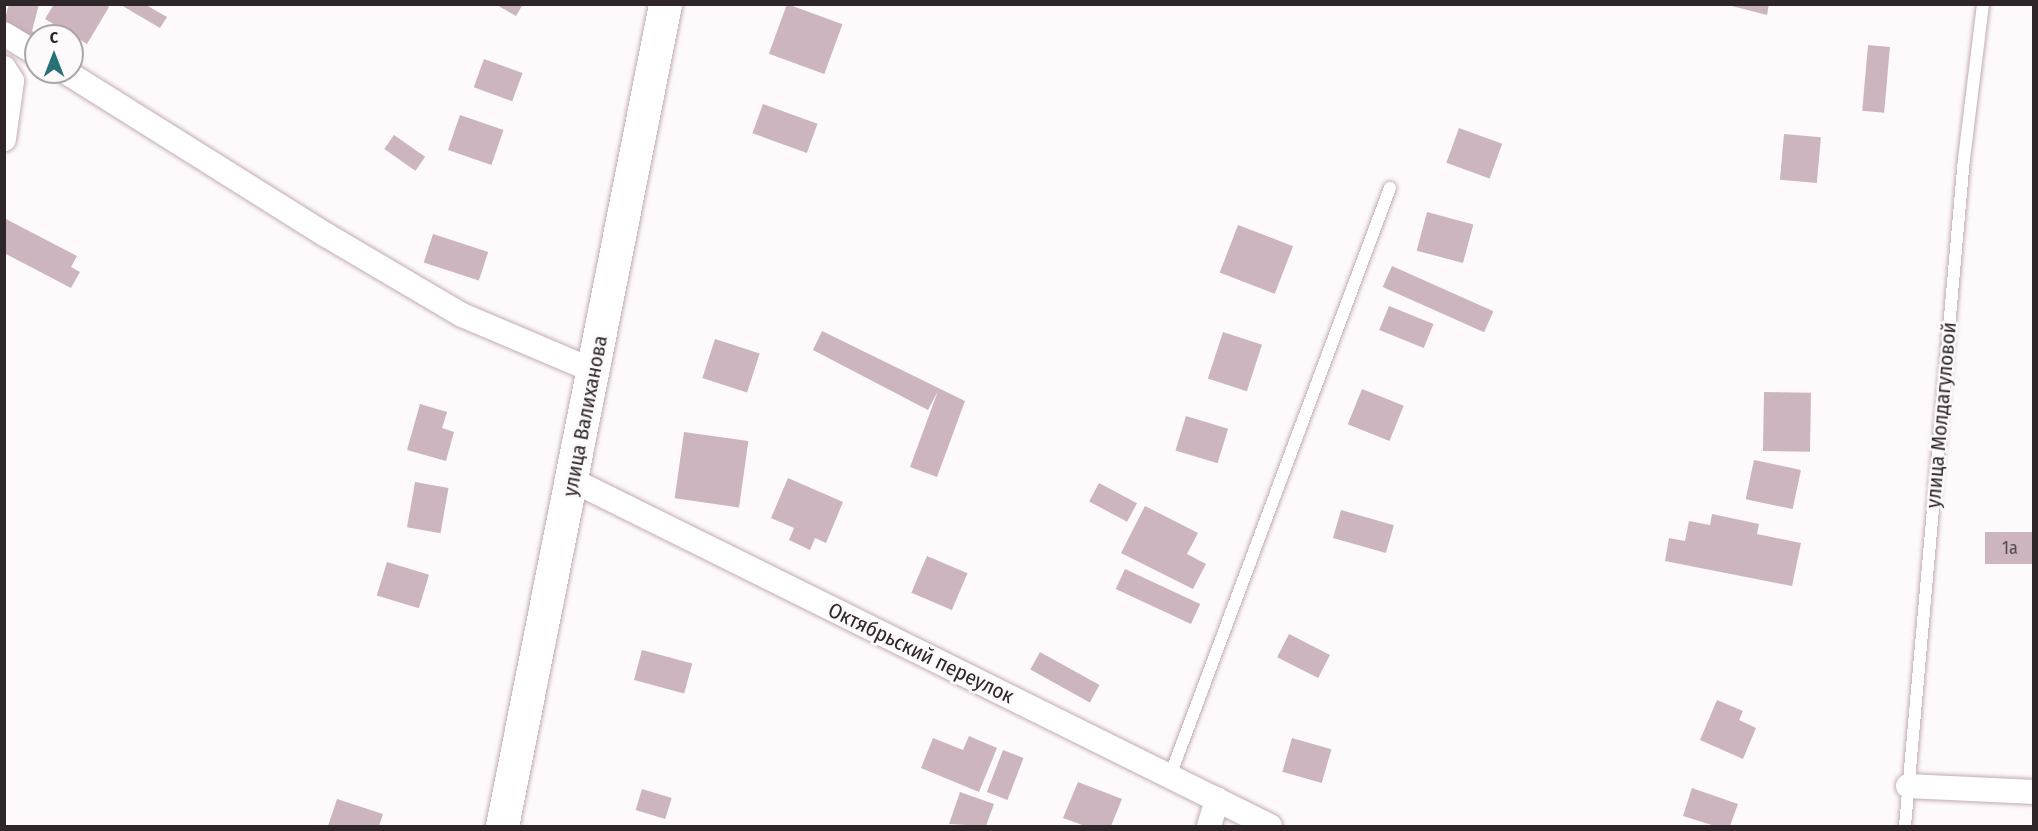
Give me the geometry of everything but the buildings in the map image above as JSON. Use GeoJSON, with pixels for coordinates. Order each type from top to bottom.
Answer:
{"type":"FeatureCollection","features":[{"type":"Feature","properties":{"kind":"main road","name":"улица Валиханова"},"geometry":{"type":"LineString","coordinates":[[502,826],[665,4]]}},
{"type":"Feature","properties":{"kind":"street"},"geometry":{"type":"LineString","coordinates":[[4,34],[24,46]]}},
{"type":"Feature","properties":{"kind":"street"},"geometry":{"type":"LineString","coordinates":[[4,68],[12,81],[4,139]]}},
{"type":"Feature","properties":{"kind":"street"},"geometry":{"type":"LineString","coordinates":[[84,83],[326,235],[462,315],[594,371]]}},
{"type":"Feature","properties":{"kind":"street","name":"Октябрьский переулок"},"geometry":{"type":"LineString","coordinates":[[572,480],[1270,826]]}},
{"type":"Feature","properties":{"kind":"street"},"geometry":{"type":"LineString","coordinates":[[1908,786],[2034,792]]}},
{"type":"Feature","properties":{"kind":"street"},"geometry":{"type":"LineString","coordinates":[[1209,826],[1217,799]]}},
{"type":"Feature","properties":{"kind":"lane","name":"улица Молдагуловой"},"geometry":{"type":"LineString","coordinates":[[1905,826],[1963,171],[1983,4]]}},
{"type":"Feature","properties":{"kind":"lane"},"geometry":{"type":"LineString","coordinates":[[1170,776],[1390,189]]}}]}
